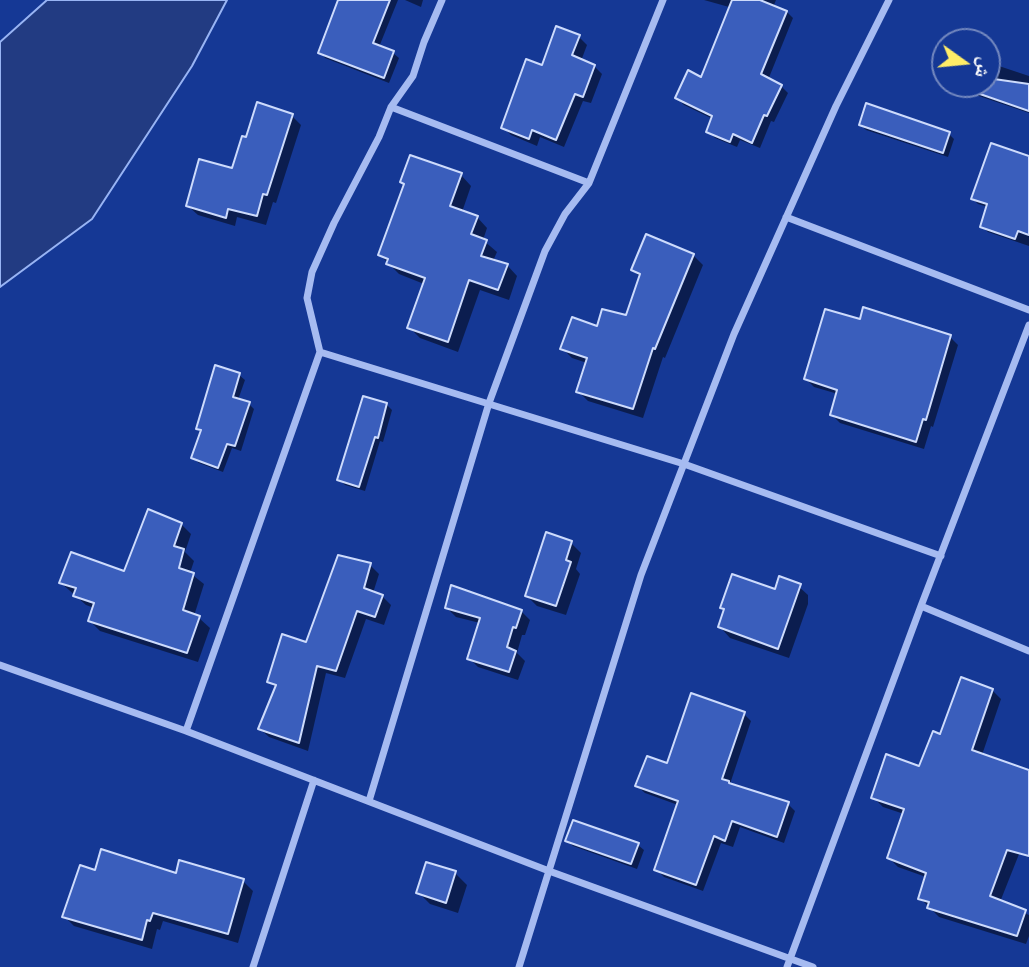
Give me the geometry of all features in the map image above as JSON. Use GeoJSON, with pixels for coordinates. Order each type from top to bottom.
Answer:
{"type":"FeatureCollection","features":[{"type":"Feature","properties":{"kind":"street"},"geometry":{"type":"LineString","coordinates":[[186,731],[320,352],[307,298],[312,272],[391,107],[412,76],[442,0]]}},
{"type":"Feature","properties":{"kind":"street"},"geometry":{"type":"LineString","coordinates":[[369,802],[489,403],[545,251],[565,214],[589,183],[663,0]]}},
{"type":"Feature","properties":{"kind":"street"},"geometry":{"type":"LineString","coordinates":[[519,967],[641,575],[734,334],[836,106],[890,0]]}},
{"type":"Feature","properties":{"kind":"street"},"geometry":{"type":"LineString","coordinates":[[391,107],[589,183]]}},
{"type":"Feature","properties":{"kind":"street"},"geometry":{"type":"LineString","coordinates":[[786,217],[1029,310]]}},
{"type":"Feature","properties":{"kind":"street"},"geometry":{"type":"LineString","coordinates":[[787,967],[1029,325]]}},
{"type":"Feature","properties":{"kind":"street"},"geometry":{"type":"LineString","coordinates":[[320,352],[684,464],[941,556]]}},
{"type":"Feature","properties":{"kind":"street"},"geometry":{"type":"LineString","coordinates":[[921,606],[1029,651]]}},
{"type":"Feature","properties":{"kind":"street"},"geometry":{"type":"LineString","coordinates":[[0,665],[186,731],[549,871],[813,967]]}},
{"type":"Feature","properties":{"kind":"street"},"geometry":{"type":"LineString","coordinates":[[253,967],[314,780]]}},
{"type":"Feature","properties":{"kind":"water"},"geometry":{"type":"Polygon","coordinates":[[[47,0],[227,0],[192,66],[92,219],[0,287],[0,42],[47,0]]]}},
{"type":"Feature","properties":{"kind":"building"},"geometry":{"type":"Polygon","coordinates":[[[338,0],[390,0],[373,43],[394,51],[384,78],[318,53],[338,0]]]}},
{"type":"Feature","properties":{"kind":"building"},"geometry":{"type":"Polygon","coordinates":[[[732,0],[760,0],[787,11],[761,74],[782,85],[767,116],[764,115],[752,143],[733,134],[730,142],[706,132],[712,116],[675,98],[688,70],[701,77],[732,0]]]}},
{"type":"Feature","properties":{"kind":"building"},"geometry":{"type":"Polygon","coordinates":[[[556,26],[580,35],[572,55],[595,65],[583,97],[575,94],[556,140],[532,130],[529,139],[501,128],[526,59],[542,65],[556,26]]]}},
{"type":"Feature","properties":{"kind":"building"},"geometry":{"type":"Polygon","coordinates":[[[1001,80],[1029,84],[1029,111],[992,98],[1001,98],[1001,80]]]}},
{"type":"Feature","properties":{"kind":"building"},"geometry":{"type":"Polygon","coordinates":[[[257,102],[293,114],[267,195],[263,194],[257,216],[228,209],[226,218],[186,206],[199,159],[232,168],[242,136],[246,137],[257,102]]]}},
{"type":"Feature","properties":{"kind":"building"},"geometry":{"type":"Polygon","coordinates":[[[866,103],[950,132],[943,153],[859,125],[866,103]]]}},
{"type":"Feature","properties":{"kind":"building"},"geometry":{"type":"Polygon","coordinates":[[[991,143],[1029,156],[1029,235],[1018,231],[1015,239],[980,227],[987,204],[971,199],[991,143]]]}},
{"type":"Feature","properties":{"kind":"building"},"geometry":{"type":"Polygon","coordinates":[[[410,155],[462,173],[450,206],[478,216],[471,234],[487,240],[481,256],[508,264],[498,290],[469,280],[448,342],[407,328],[425,278],[386,264],[388,259],[378,255],[404,184],[400,182],[410,155]]]}},
{"type":"Feature","properties":{"kind":"building"},"geometry":{"type":"Polygon","coordinates":[[[646,234],[694,254],[655,349],[653,348],[633,409],[576,392],[587,358],[560,349],[572,317],[597,326],[602,309],[626,315],[640,274],[631,270],[646,234]]]}},
{"type":"Feature","properties":{"kind":"building"},"geometry":{"type":"Polygon","coordinates":[[[863,307],[951,335],[926,420],[923,419],[916,442],[830,415],[837,390],[804,379],[825,309],[860,319],[863,307]]]}},
{"type":"Feature","properties":{"kind":"building"},"geometry":{"type":"Polygon","coordinates":[[[215,365],[240,373],[233,397],[250,402],[235,446],[227,444],[218,468],[191,458],[201,430],[196,429],[215,365]]]}},
{"type":"Feature","properties":{"kind":"building"},"geometry":{"type":"Polygon","coordinates":[[[363,396],[387,403],[378,438],[375,437],[359,487],[337,480],[363,396]]]}},
{"type":"Feature","properties":{"kind":"building"},"geometry":{"type":"Polygon","coordinates":[[[148,509],[182,523],[174,546],[184,549],[179,568],[194,573],[183,610],[200,616],[187,653],[88,621],[94,603],[73,596],[76,588],[59,583],[71,552],[124,571],[148,509]]]}},
{"type":"Feature","properties":{"kind":"building"},"geometry":{"type":"Polygon","coordinates":[[[546,532],[572,541],[566,560],[571,562],[556,606],[525,596],[546,532]]]}},
{"type":"Feature","properties":{"kind":"building"},"geometry":{"type":"Polygon","coordinates":[[[338,555],[371,563],[364,588],[383,595],[375,617],[357,611],[336,671],[317,666],[299,743],[258,729],[276,685],[267,682],[282,634],[306,642],[338,555]]]}},
{"type":"Feature","properties":{"kind":"building"},"geometry":{"type":"Polygon","coordinates":[[[732,574],[775,589],[779,576],[801,584],[778,649],[718,627],[724,609],[720,608],[732,574]]]}},
{"type":"Feature","properties":{"kind":"building"},"geometry":{"type":"Polygon","coordinates":[[[451,585],[522,610],[507,647],[516,651],[509,672],[467,659],[480,618],[445,608],[451,585]]]}},
{"type":"Feature","properties":{"kind":"building"},"geometry":{"type":"Polygon","coordinates":[[[961,677],[993,689],[972,750],[1029,770],[1029,856],[1007,850],[990,896],[1026,910],[1017,936],[927,908],[929,902],[918,899],[926,873],[887,858],[904,809],[871,798],[886,754],[919,766],[933,731],[940,734],[961,677]]]}},
{"type":"Feature","properties":{"kind":"building"},"geometry":{"type":"Polygon","coordinates":[[[691,693],[745,712],[722,779],[789,802],[777,837],[732,821],[725,841],[714,836],[696,885],[654,870],[678,801],[635,786],[647,756],[667,763],[691,693]]]}},
{"type":"Feature","properties":{"kind":"building"},"geometry":{"type":"Polygon","coordinates":[[[573,820],[639,843],[631,864],[565,841],[573,820]]]}},
{"type":"Feature","properties":{"kind":"building"},"geometry":{"type":"Polygon","coordinates":[[[101,849],[176,873],[179,860],[244,879],[228,934],[153,913],[150,921],[147,920],[142,940],[62,917],[80,865],[95,870],[101,849]]]}},
{"type":"Feature","properties":{"kind":"building"},"geometry":{"type":"Polygon","coordinates":[[[426,862],[456,871],[446,903],[416,893],[426,862]]]}}]}
